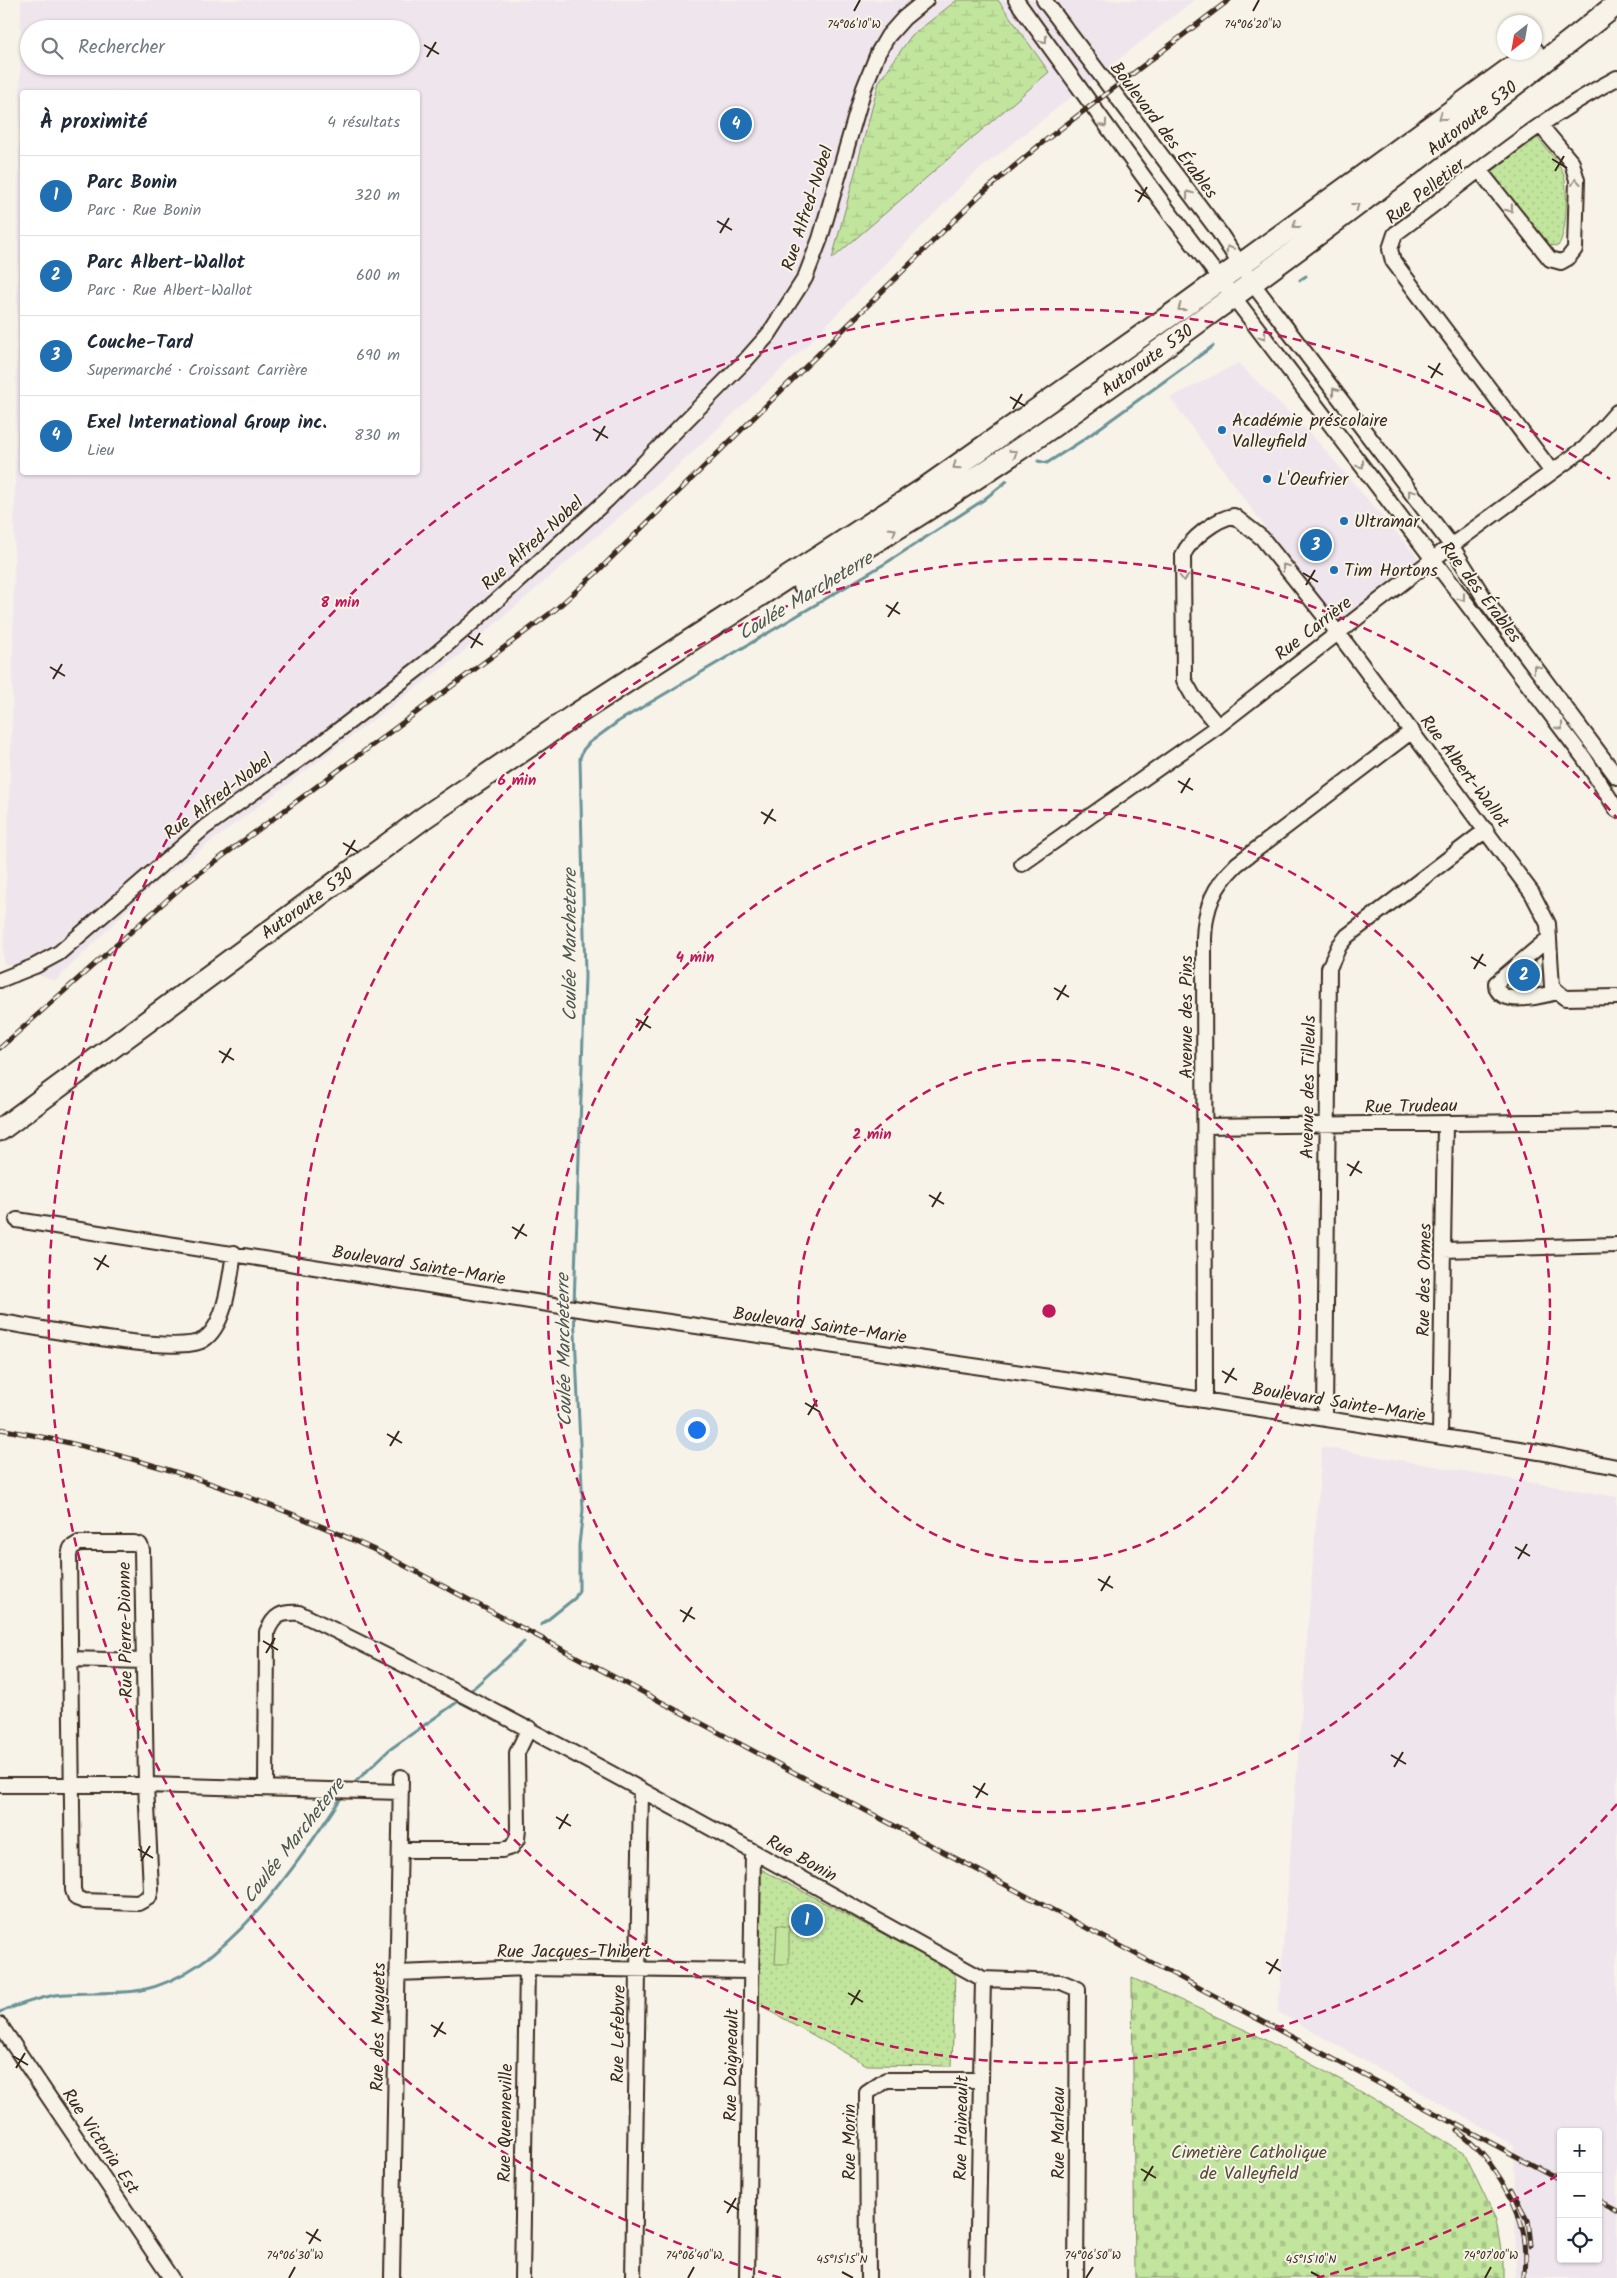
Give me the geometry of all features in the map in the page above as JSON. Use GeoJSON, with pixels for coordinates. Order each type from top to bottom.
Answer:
{"type":"FeatureCollection","features":[{"type":"Feature","properties":{"kind":"highway","name":"Autoroute 530"},"geometry":{"type":"LineString","coordinates":[[1542,46],[1609,0]]}},
{"type":"Feature","properties":{"kind":"highway","name":"Autoroute 530"},"geometry":{"type":"LineString","coordinates":[[645,670],[836,565],[973,480],[1094,399],[1253,284],[1501,96],[1617,4]]}},
{"type":"Feature","properties":{"kind":"highway","name":"Autoroute 530"},"geometry":{"type":"LineString","coordinates":[[0,1130],[389,842],[513,756],[924,489],[1240,266],[1474,93],[1522,60]]}},
{"type":"Feature","properties":{"kind":"street","name":"Rue Alfred-Nobel"},"geometry":{"type":"LineString","coordinates":[[0,980],[59,954],[205,827],[314,749],[423,664],[608,499],[744,361],[769,334],[805,278],[820,239],[864,88],[878,54],[888,36],[904,18],[926,0]]}},
{"type":"Feature","properties":{"kind":"street"},"geometry":{"type":"LineString","coordinates":[[1016,0],[1112,135],[1220,280]]}},
{"type":"Feature","properties":{"kind":"street","name":"Boulevard des Érables"},"geometry":{"type":"LineString","coordinates":[[1044,0],[1219,232],[1253,284]]}},
{"type":"Feature","properties":{"kind":"street","name":"Rue Pelletier"},"geometry":{"type":"LineString","coordinates":[[1552,472],[1394,261],[1390,248],[1394,234],[1541,126],[1589,93],[1617,78]]}},
{"type":"Feature","properties":{"kind":"street"},"geometry":{"type":"LineString","coordinates":[[1480,171],[1550,259],[1561,262],[1568,258],[1575,250],[1577,180],[1572,163],[1541,126]]}},
{"type":"Feature","properties":{"kind":"street","name":"Rue des Érables"},"geometry":{"type":"LineString","coordinates":[[1220,280],[1584,758],[1615,803]]}},
{"type":"Feature","properties":{"kind":"street","name":"Rue des Érables"},"geometry":{"type":"LineString","coordinates":[[1253,284],[1451,546],[1488,604],[1617,778]]}},
{"type":"Feature","properties":{"kind":"street","name":"Rue Carrière"},"geometry":{"type":"LineString","coordinates":[[1022,864],[1218,726],[1433,559],[1585,448],[1617,412]]}},
{"type":"Feature","properties":{"kind":"street","name":"Rue Albert-Wallot"},"geometry":{"type":"LineString","coordinates":[[1218,726],[1193,696],[1184,680],[1183,555],[1191,544],[1219,521],[1234,516],[1254,530],[1338,633],[1486,830],[1536,900],[1548,924],[1550,980],[1557,992]]}},
{"type":"Feature","properties":{"kind":"street","name":"Avenue des Pins"},"geometry":{"type":"LineString","coordinates":[[1205,1400],[1204,938],[1207,908],[1225,875],[1237,864],[1412,731]]}},
{"type":"Feature","properties":{"kind":"street","name":"Avenue des Tilleuls"},"geometry":{"type":"LineString","coordinates":[[1325,1419],[1328,978],[1333,957],[1339,946],[1356,928],[1486,830]]}},
{"type":"Feature","properties":{"kind":"street"},"geometry":{"type":"LineString","coordinates":[[1549,938],[1504,974],[1496,983],[1496,987],[1503,995],[1511,998],[1557,992],[1564,998],[1617,997]]}},
{"type":"Feature","properties":{"kind":"street","name":"Rue Trudeau"},"geometry":{"type":"LineString","coordinates":[[1205,1126],[1617,1121]]}},
{"type":"Feature","properties":{"kind":"street","name":"Rue des Ormes"},"geometry":{"type":"LineString","coordinates":[[1440,1436],[1445,1124]]}},
{"type":"Feature","properties":{"kind":"street","name":"Boulevard Sainte-Marie"},"geometry":{"type":"LineString","coordinates":[[17,1220],[586,1310],[1440,1436],[1617,1467]]}},
{"type":"Feature","properties":{"kind":"street"},"geometry":{"type":"LineString","coordinates":[[1443,1250],[1617,1245]]}},
{"type":"Feature","properties":{"kind":"street"},"geometry":{"type":"LineString","coordinates":[[0,1322],[154,1345],[184,1346],[203,1340],[216,1325],[226,1303],[234,1253]]}},
{"type":"Feature","properties":{"kind":"street","name":"Rue Pierre-Dionne"},"geometry":{"type":"LineString","coordinates":[[79,1542],[134,1542],[140,1545],[142,1550],[150,1892],[145,1900],[138,1903],[84,1902],[75,1895],[72,1888],[70,1659],[68,1555],[70,1548],[79,1542]]}},
{"type":"Feature","properties":{"kind":"street","name":"Rue Bonin"},"geometry":{"type":"LineString","coordinates":[[266,1787],[267,1632],[273,1619],[284,1612],[299,1614],[422,1672],[524,1725],[983,1979],[1061,1982],[1078,1989]]}},
{"type":"Feature","properties":{"kind":"street"},"geometry":{"type":"LineString","coordinates":[[70,1659],[144,1661]]}},
{"type":"Feature","properties":{"kind":"street"},"geometry":{"type":"LineString","coordinates":[[400,1850],[502,1850],[512,1847],[517,1839],[518,1753],[524,1725]]}},
{"type":"Feature","properties":{"kind":"street","name":"Rue des Muguets"},"geometry":{"type":"LineString","coordinates":[[392,2278],[401,1777]]}},
{"type":"Feature","properties":{"kind":"street"},"geometry":{"type":"LineString","coordinates":[[0,1785],[266,1787],[401,1792]]}},
{"type":"Feature","properties":{"kind":"street","name":"Rue Lefebvre"},"geometry":{"type":"LineString","coordinates":[[633,2278],[641,1790]]}},
{"type":"Feature","properties":{"kind":"street","name":"Rue Daigneault"},"geometry":{"type":"LineString","coordinates":[[747,2278],[753,1852]]}},
{"type":"Feature","properties":{"kind":"street","name":"Rue Jacques-Thibert"},"geometry":{"type":"LineString","coordinates":[[397,1973],[527,1968],[752,1971]]}},
{"type":"Feature","properties":{"kind":"street","name":"Rue Quenneville"},"geometry":{"type":"LineString","coordinates":[[522,2278],[527,1968]]}},
{"type":"Feature","properties":{"kind":"street","name":"Rue Haineault"},"geometry":{"type":"LineString","coordinates":[[976,2278],[983,1979]]}},
{"type":"Feature","properties":{"kind":"street","name":"Rue Marleau"},"geometry":{"type":"LineString","coordinates":[[1076,2278],[1078,1989]]}},
{"type":"Feature","properties":{"kind":"street","name":"Rue Victoria Est"},"geometry":{"type":"LineString","coordinates":[[0,2024],[171,2278]]}},
{"type":"Feature","properties":{"kind":"street","name":"Rue Morin"},"geometry":{"type":"LineString","coordinates":[[868,2278],[867,2093],[886,2080],[981,2080]]}},
{"type":"Feature","properties":{"kind":"shaded area"},"geometry":{"type":"Polygon","coordinates":[[[21,0],[1194,0],[970,177],[804,348],[668,475],[457,657],[151,887],[55,981],[3,963],[12,720],[20,75],[420,75],[420,20],[21,20],[21,0]]]}},
{"type":"Feature","properties":{"kind":"shaded area"},"geometry":{"type":"Polygon","coordinates":[[[1238,363],[1312,435],[1421,561],[1339,628],[1170,398],[1238,363]]]}},
{"type":"Feature","properties":{"kind":"shaded area"},"geometry":{"type":"Polygon","coordinates":[[[1322,1447],[1617,1497],[1617,2278],[1516,2278],[1514,2145],[1278,2012],[1322,1447]]]}},
{"type":"Feature","properties":{"kind":"green space"},"geometry":{"type":"Polygon","coordinates":[[[957,0],[998,0],[1049,72],[832,259],[879,82],[911,36],[957,0]]]}},
{"type":"Feature","properties":{"kind":"green space"},"geometry":{"type":"Polygon","coordinates":[[[1537,137],[1559,165],[1564,176],[1565,222],[1558,246],[1549,245],[1540,237],[1490,173],[1537,137]]]}},
{"type":"Feature","properties":{"kind":"green space"},"geometry":{"type":"Polygon","coordinates":[[[1536,956],[1537,989],[1530,993],[1522,994],[1507,990],[1505,983],[1536,956]]]}},
{"type":"Feature","properties":{"kind":"green space"},"geometry":{"type":"Polygon","coordinates":[[[759,1868],[955,1972],[952,2066],[867,2065],[754,2002],[759,1868]]]}},
{"type":"Feature","properties":{"kind":"green space"},"geometry":{"type":"Polygon","coordinates":[[[777,1925],[789,1927],[789,1964],[775,1964],[777,1925]]]}},
{"type":"Feature","properties":{"kind":"green space","name":"Cimetière Catholique de Valleyfield"},"geometry":{"type":"Polygon","coordinates":[[[1132,1978],[1254,2034],[1343,2081],[1464,2153],[1496,2220],[1503,2262],[1503,2278],[1135,2278],[1132,1978]]]}},
{"type":"Feature","properties":{"kind":"waterway","name":"Coulée Marcheterre"},"geometry":{"type":"LineString","coordinates":[[1300,280],[1306,276]]}},
{"type":"Feature","properties":{"kind":"waterway","name":"Coulée Marcheterre"},"geometry":{"type":"LineString","coordinates":[[1038,461],[1047,463],[1083,440],[1213,346]]}},
{"type":"Feature","properties":{"kind":"waterway","name":"Coulée Marcheterre"},"geometry":{"type":"LineString","coordinates":[[574,1305],[585,977],[580,758],[583,750],[589,743],[619,721],[886,563],[982,501],[1007,481]]}},
{"type":"Feature","properties":{"kind":"waterway","name":"Coulée Marcheterre"},"geometry":{"type":"LineString","coordinates":[[541,1625],[575,1598],[579,1590],[579,1545],[583,1510],[574,1311]]}},
{"type":"Feature","properties":{"kind":"waterway","name":"Coulée Marcheterre"},"geometry":{"type":"LineString","coordinates":[[467,1694],[524,1642]]}},
{"type":"Feature","properties":{"kind":"waterway","name":"Coulée Marcheterre"},"geometry":{"type":"LineString","coordinates":[[350,1787],[389,1750],[463,1698]]}},
{"type":"Feature","properties":{"kind":"waterway","name":"Coulée Marcheterre"},"geometry":{"type":"LineString","coordinates":[[0,2012],[27,2002],[55,1995],[142,1990],[173,1980],[203,1962],[231,1939],[257,1912],[282,1882],[343,1795]]}},
{"type":"Feature","properties":{"kind":"railway"},"geometry":{"type":"LineString","coordinates":[[0,1048],[185,884],[556,609],[595,574],[980,195],[1042,143],[1229,0]]}},
{"type":"Feature","properties":{"kind":"railway"},"geometry":{"type":"LineString","coordinates":[[0,1429],[98,1450],[194,1478],[287,1512],[379,1552],[1557,2178]]}},
{"type":"Feature","properties":{"kind":"railway"},"geometry":{"type":"LineString","coordinates":[[1457,2131],[1492,2166],[1510,2196],[1517,2212],[1525,2243],[1525,2278]]}},
{"type":"Feature","properties":{"kind":"railway"},"geometry":{"type":"LineString","coordinates":[[1512,2190],[1528,2219],[1531,2245]]}},
{"type":"Feature","properties":{"kind":"railway"},"geometry":{"type":"LineString","coordinates":[[1602,2202],[1617,2210]]}},
{"type":"Feature","properties":{"kind":"place","name":"Exel International Group inc."},"geometry":{"type":"Point","coordinates":[736,124]}},
{"type":"Feature","properties":{"kind":"place","name":"Académie préscolaire Valleyfield"},"geometry":{"type":"Point","coordinates":[1222,430]}},
{"type":"Feature","properties":{"kind":"place","name":"L'Oeufrier"},"geometry":{"type":"Point","coordinates":[1267,479]}},
{"type":"Feature","properties":{"kind":"place","name":"Ultramar"},"geometry":{"type":"Point","coordinates":[1344,521]}},
{"type":"Feature","properties":{"kind":"place","name":"Couche-Tard"},"geometry":{"type":"Point","coordinates":[1316,545]}},
{"type":"Feature","properties":{"kind":"place","name":"Tim Hortons"},"geometry":{"type":"Point","coordinates":[1334,570]}},
{"type":"Feature","properties":{"kind":"place","name":"Parc Albert-Wallot"},"geometry":{"type":"Point","coordinates":[1524,975]}},
{"type":"Feature","properties":{"kind":"place","name":"Parc Bonin"},"geometry":{"type":"Point","coordinates":[807,1920]}}]}
